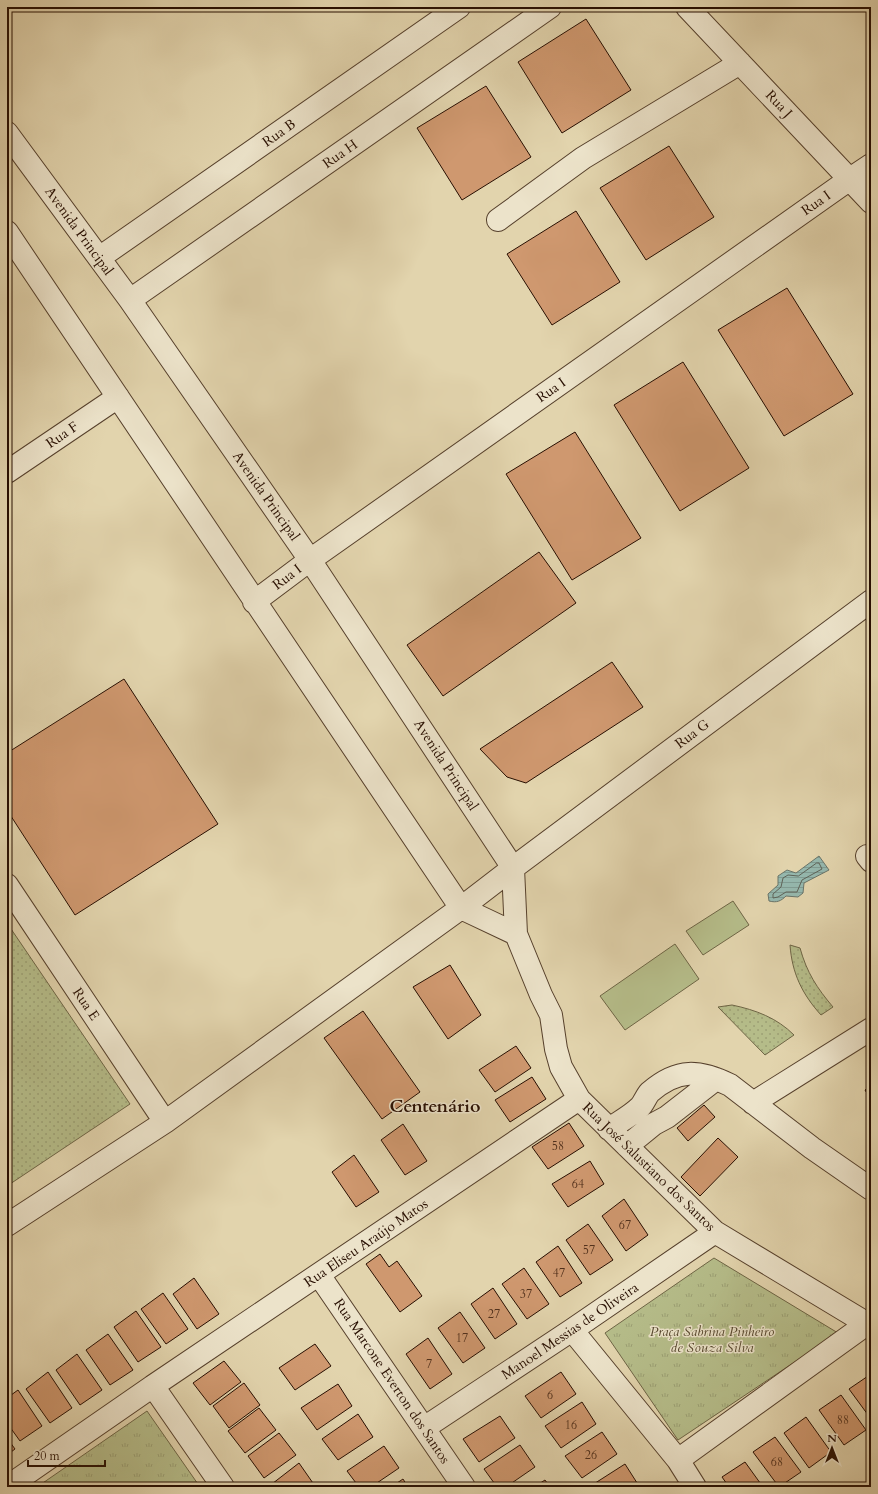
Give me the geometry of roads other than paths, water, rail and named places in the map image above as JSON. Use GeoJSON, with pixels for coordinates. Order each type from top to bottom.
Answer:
{"type":"FeatureCollection","features":[{"type":"Feature","properties":{"kind":"street","name":"Rua B"},"geometry":{"type":"LineString","coordinates":[[99,258],[458,7]]}},
{"type":"Feature","properties":{"kind":"street","name":"Rua H"},"geometry":{"type":"LineString","coordinates":[[130,300],[550,7]]}},
{"type":"Feature","properties":{"kind":"street","name":"Rua J"},"geometry":{"type":"LineString","coordinates":[[687,7],[871,202]]}},
{"type":"Feature","properties":{"kind":"street"},"geometry":{"type":"LineString","coordinates":[[498,220],[583,158],[740,63]]}},
{"type":"Feature","properties":{"kind":"street","name":"Avenida Principal"},"geometry":{"type":"LineString","coordinates":[[7,133],[130,300],[310,560],[513,868]]}},
{"type":"Feature","properties":{"kind":"street","name":"Rua I"},"geometry":{"type":"LineString","coordinates":[[254,602],[310,560],[871,165]]}},
{"type":"Feature","properties":{"kind":"street"},"geometry":{"type":"LineString","coordinates":[[7,232],[254,602],[461,908],[516,934]]}},
{"type":"Feature","properties":{"kind":"street","name":"Rua F"},"geometry":{"type":"LineString","coordinates":[[7,472],[118,398]]}},
{"type":"Feature","properties":{"kind":"street","name":"Rua G"},"geometry":{"type":"LineString","coordinates":[[7,1225],[165,1122],[461,908],[871,601]]}},
{"type":"Feature","properties":{"kind":"street","name":"Rua José Salustiano dos Santos"},"geometry":{"type":"LineString","coordinates":[[513,868],[516,934],[541,996],[551,1015],[556,1049],[561,1067],[579,1099],[715,1232],[869,1325]]}},
{"type":"Feature","properties":{"kind":"street","name":"Rua E"},"geometry":{"type":"LineString","coordinates":[[7,885],[165,1122]]}},
{"type":"Feature","properties":{"kind":"street"},"geometry":{"type":"LineString","coordinates":[[752,1102],[871,1029]]}},
{"type":"Feature","properties":{"kind":"street"},"geometry":{"type":"LineString","coordinates":[[609,1128],[640,1107],[650,1093],[671,1078],[682,1074],[695,1073],[730,1085],[812,1148],[871,1189]]}},
{"type":"Feature","properties":{"kind":"street"},"geometry":{"type":"LineString","coordinates":[[627,1146],[654,1124],[667,1118],[691,1100],[716,1079]]}},
{"type":"Feature","properties":{"kind":"street","name":"Rua Eliseu Araújo Matos"},"geometry":{"type":"LineString","coordinates":[[7,1487],[153,1386],[579,1099]]}},
{"type":"Feature","properties":{"kind":"street","name":"Manoel Messias de Oliveira"},"geometry":{"type":"LineString","coordinates":[[424,1428],[572,1330],[715,1232]]}},
{"type":"Feature","properties":{"kind":"street","name":"Rua Marcone Everton dos Santos"},"geometry":{"type":"LineString","coordinates":[[319,1275],[464,1487]]}},
{"type":"Feature","properties":{"kind":"street"},"geometry":{"type":"LineString","coordinates":[[678,1460],[869,1325]]}},
{"type":"Feature","properties":{"kind":"street"},"geometry":{"type":"LineString","coordinates":[[572,1330],[678,1460],[696,1487]]}},
{"type":"Feature","properties":{"kind":"street"},"geometry":{"type":"LineString","coordinates":[[153,1386],[223,1487]]}},
{"type":"Feature","properties":{"kind":"water"},"geometry":{"type":"Polygon","coordinates":[[[819,856],[829,870],[804,883],[803,893],[798,897],[786,896],[779,901],[769,901],[768,894],[778,885],[778,876],[787,870],[796,873],[819,856]]]}},
{"type":"Feature","properties":{"kind":"district","name":"Centenário"},"geometry":{"type":"Point","coordinates":[435,1106]}},
{"type":"Feature","properties":{"kind":"park label","name":"Praça Sabrina Pinheiro de Souza Silva"},"geometry":{"type":"Point","coordinates":[712,1340]}}]}
